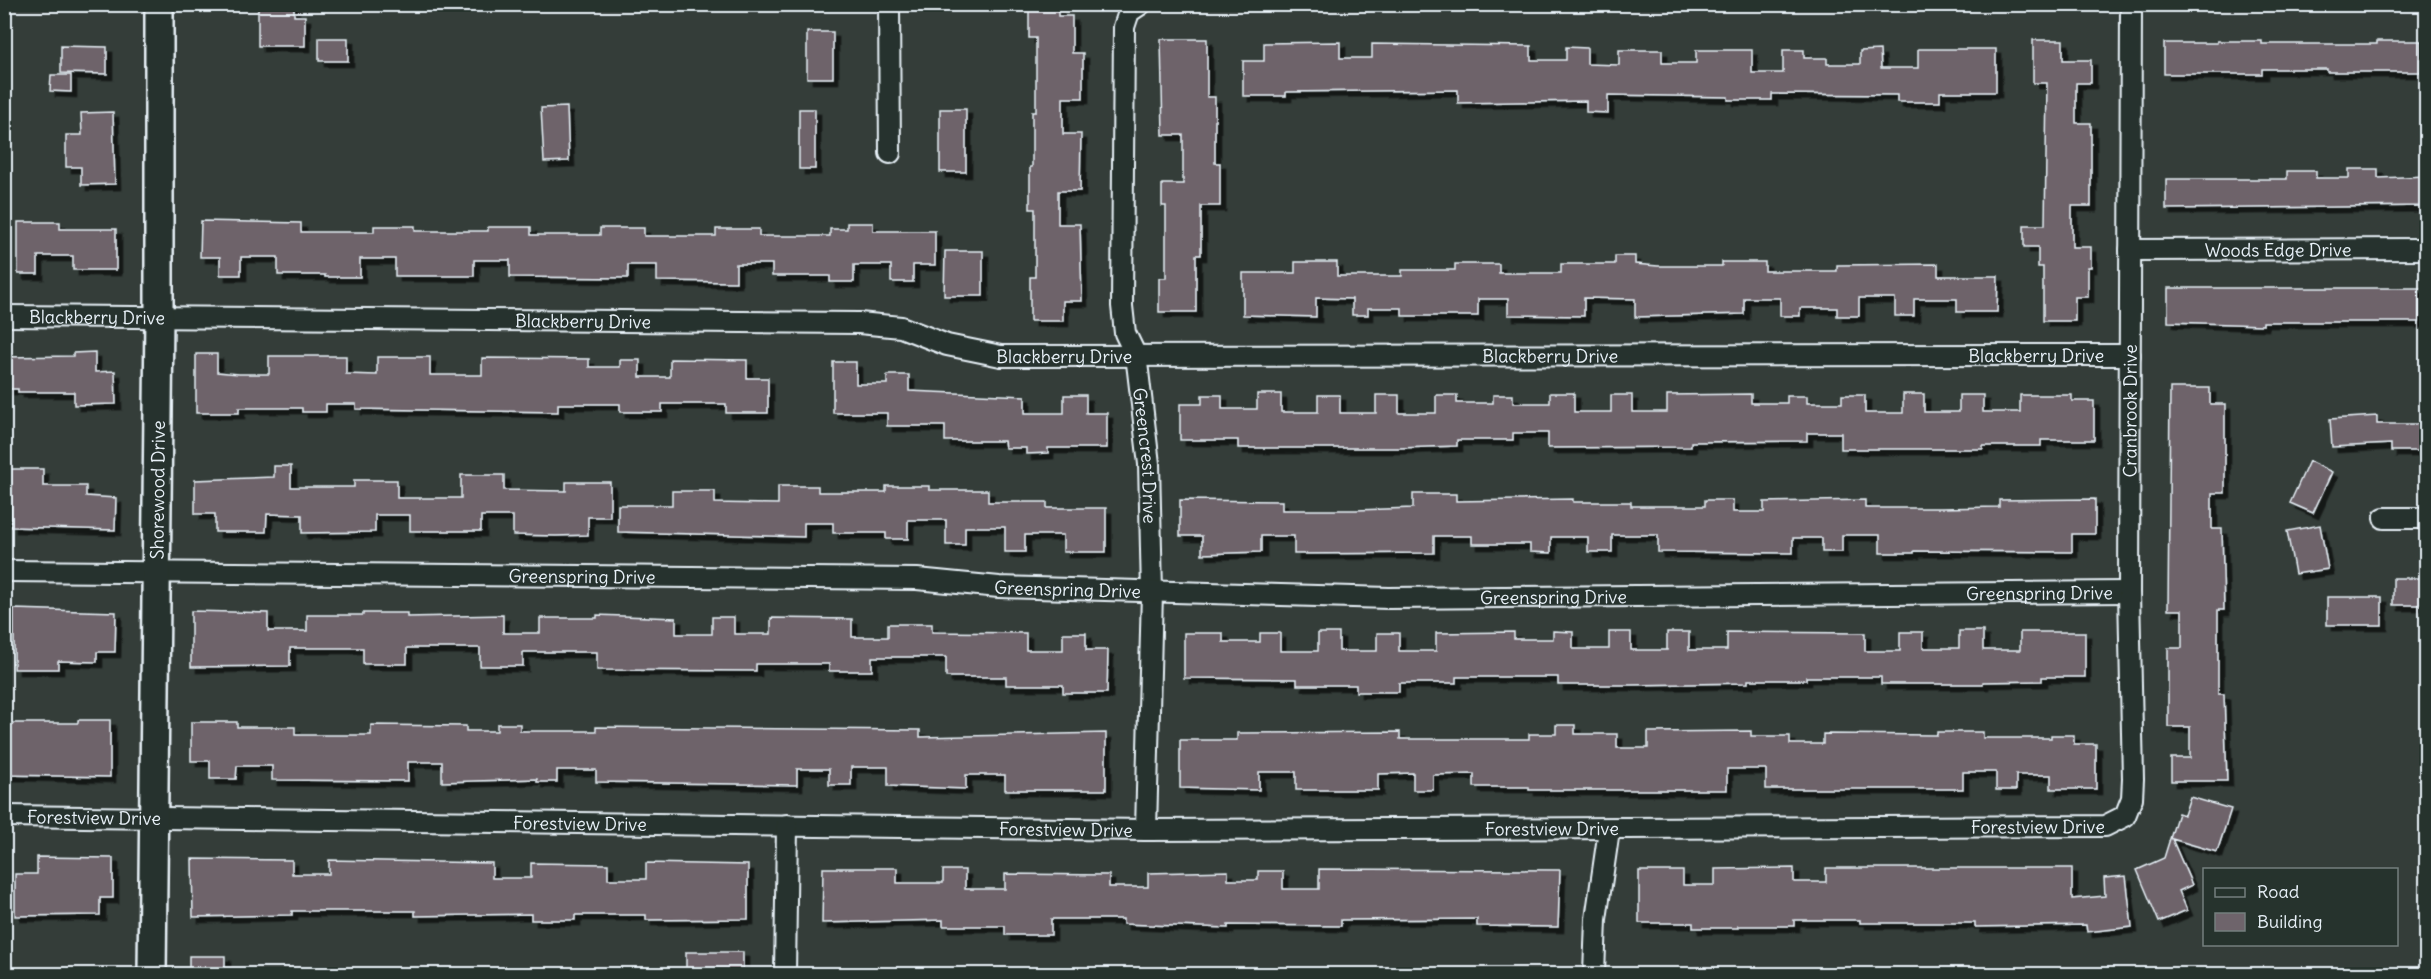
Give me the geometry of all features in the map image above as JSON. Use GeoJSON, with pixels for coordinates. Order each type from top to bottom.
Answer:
{"type":"FeatureCollection","features":[{"type":"Feature","properties":{"kind":"street","name":"Shorewood Drive"},"geometry":{"type":"LineString","coordinates":[[152,975],[159,316],[159,4]]}},
{"type":"Feature","properties":{"kind":"street"},"geometry":{"type":"LineString","coordinates":[[890,4],[890,153]]}},
{"type":"Feature","properties":{"kind":"street","name":"Cranbrook Drive"},"geometry":{"type":"LineString","coordinates":[[2125,816],[2132,798],[2133,779],[2129,592],[2131,4]]}},
{"type":"Feature","properties":{"kind":"street","name":"Greencrest Drive"},"geometry":{"type":"LineString","coordinates":[[1135,8],[1124,27],[1122,306],[1125,333],[1136,356],[1149,464],[1152,592],[1146,830]]}},
{"type":"Feature","properties":{"kind":"street","name":"Woods Edge Drive"},"geometry":{"type":"LineString","coordinates":[[2130,250],[2427,249]]}},
{"type":"Feature","properties":{"kind":"street","name":"Blackberry Drive"},"geometry":{"type":"LineString","coordinates":[[4,316],[859,323],[901,327],[947,345],[1001,356],[2130,355]]}},
{"type":"Feature","properties":{"kind":"street"},"geometry":{"type":"LineString","coordinates":[[2384,518],[2427,518]]}},
{"type":"Feature","properties":{"kind":"street","name":"Greenspring Drive"},"geometry":{"type":"LineString","coordinates":[[4,572],[156,571],[917,579],[999,587],[1389,598],[2129,592]]}},
{"type":"Feature","properties":{"kind":"street","name":"Forestview Drive"},"geometry":{"type":"LineString","coordinates":[[4,816],[1146,830],[2079,828],[2105,826],[2125,816]]}},
{"type":"Feature","properties":{"kind":"street"},"geometry":{"type":"LineString","coordinates":[[785,975],[787,825]]}},
{"type":"Feature","properties":{"kind":"street"},"geometry":{"type":"LineString","coordinates":[[1594,975],[1596,919],[1609,830]]}},
{"type":"Feature","properties":{"kind":"building"},"geometry":{"type":"Polygon","coordinates":[[[258,4],[294,4],[294,16],[305,16],[305,46],[258,46],[258,4]]]}},
{"type":"Feature","properties":{"kind":"building"},"geometry":{"type":"Polygon","coordinates":[[[1029,4],[1058,4],[1058,16],[1072,16],[1072,53],[1083,53],[1083,98],[1063,98],[1063,134],[1081,134],[1080,191],[1058,191],[1058,224],[1080,224],[1082,301],[1063,301],[1063,321],[1030,321],[1030,277],[1035,277],[1035,209],[1030,209],[1030,167],[1032,167],[1032,112],[1036,112],[1036,38],[1029,38],[1029,4]]]}},
{"type":"Feature","properties":{"kind":"building"},"geometry":{"type":"Polygon","coordinates":[[[807,32],[833,32],[833,78],[807,78],[807,32]]]}},
{"type":"Feature","properties":{"kind":"building"},"geometry":{"type":"Polygon","coordinates":[[[319,38],[348,38],[348,61],[319,61],[319,38]]]}},
{"type":"Feature","properties":{"kind":"building"},"geometry":{"type":"Polygon","coordinates":[[[1161,39],[1207,39],[1207,97],[1215,97],[1215,163],[1220,163],[1220,206],[1201,206],[1201,255],[1196,255],[1196,312],[1159,312],[1159,278],[1166,278],[1166,206],[1162,206],[1162,184],[1183,184],[1183,135],[1163,135],[1161,39]]]}},
{"type":"Feature","properties":{"kind":"building"},"geometry":{"type":"Polygon","coordinates":[[[2033,40],[2063,40],[2063,60],[2091,60],[2091,83],[2076,83],[2076,123],[2091,123],[2091,206],[2072,206],[2072,247],[2091,247],[2091,267],[2088,267],[2088,297],[2075,297],[2075,321],[2043,321],[2043,267],[2038,267],[2038,247],[2024,247],[2024,225],[2045,225],[2047,83],[2033,83],[2033,40]]]}},
{"type":"Feature","properties":{"kind":"building"},"geometry":{"type":"Polygon","coordinates":[[[2217,41],[2262,41],[2262,44],[2377,44],[2377,41],[2421,41],[2421,72],[2262,69],[2262,74],[2164,74],[2164,43],[2217,43],[2217,41]]]}},
{"type":"Feature","properties":{"kind":"building"},"geometry":{"type":"Polygon","coordinates":[[[1340,42],[1340,58],[1372,58],[1372,44],[1531,46],[1531,60],[1566,60],[1566,47],[1587,48],[1587,64],[1619,65],[1619,50],[1662,50],[1662,63],[1696,63],[1696,50],[1752,50],[1752,73],[1783,73],[1783,50],[1804,50],[1804,58],[1827,58],[1827,64],[1860,64],[1860,51],[1880,50],[1881,68],[1918,68],[1918,49],[1996,49],[1996,92],[1940,92],[1940,102],[1897,102],[1897,95],[1772,94],[1772,100],[1728,100],[1728,97],[1608,95],[1608,113],[1586,112],[1586,101],[1458,103],[1458,90],[1286,92],[1286,96],[1243,96],[1243,61],[1264,61],[1264,43],[1340,42]]]}},
{"type":"Feature","properties":{"kind":"building"},"geometry":{"type":"Polygon","coordinates":[[[61,46],[107,47],[107,74],[61,73],[61,46]]]}},
{"type":"Feature","properties":{"kind":"building"},"geometry":{"type":"Polygon","coordinates":[[[51,75],[71,75],[71,92],[50,91],[51,75]]]}},
{"type":"Feature","properties":{"kind":"building"},"geometry":{"type":"Polygon","coordinates":[[[567,107],[569,161],[544,162],[541,108],[567,107]]]}},
{"type":"Feature","properties":{"kind":"building"},"geometry":{"type":"Polygon","coordinates":[[[799,109],[815,109],[815,169],[799,169],[799,109]]]}},
{"type":"Feature","properties":{"kind":"building"},"geometry":{"type":"Polygon","coordinates":[[[940,109],[966,109],[966,172],[940,172],[940,109]]]}},
{"type":"Feature","properties":{"kind":"building"},"geometry":{"type":"Polygon","coordinates":[[[113,112],[115,184],[81,185],[81,167],[66,167],[66,135],[82,135],[81,113],[113,112]]]}},
{"type":"Feature","properties":{"kind":"building"},"geometry":{"type":"Polygon","coordinates":[[[2349,169],[2378,169],[2378,178],[2427,176],[2427,206],[2166,209],[2166,179],[2287,179],[2287,171],[2316,171],[2316,178],[2349,178],[2349,169]]]}},
{"type":"Feature","properties":{"kind":"building"},"geometry":{"type":"Polygon","coordinates":[[[201,221],[301,223],[301,232],[374,232],[374,226],[415,226],[415,231],[488,231],[488,227],[531,227],[531,235],[600,235],[600,228],[644,228],[644,236],[716,236],[716,229],[759,229],[759,236],[830,236],[830,229],[847,229],[847,223],[873,223],[873,231],[935,231],[935,265],[913,265],[913,282],[891,282],[891,265],[854,265],[854,282],[830,282],[830,276],[772,276],[772,264],[736,264],[736,282],[657,281],[657,265],[628,265],[628,278],[510,277],[510,260],[474,260],[474,276],[395,276],[395,259],[360,259],[360,277],[278,275],[278,257],[241,257],[241,275],[220,275],[220,257],[200,257],[201,221]]]}},
{"type":"Feature","properties":{"kind":"building"},"geometry":{"type":"Polygon","coordinates":[[[18,222],[60,222],[60,229],[116,229],[116,270],[73,270],[73,256],[38,256],[38,274],[18,274],[18,222]]]}},
{"type":"Feature","properties":{"kind":"building"},"geometry":{"type":"Polygon","coordinates":[[[945,251],[983,251],[983,296],[944,296],[945,251]]]}},
{"type":"Feature","properties":{"kind":"building"},"geometry":{"type":"Polygon","coordinates":[[[1615,256],[1635,256],[1635,264],[1658,266],[1722,266],[1722,262],[1765,262],[1765,271],[1837,271],[1837,265],[1938,264],[1938,276],[1998,276],[1997,312],[1957,312],[1957,299],[1914,299],[1914,316],[1895,316],[1895,298],[1859,298],[1859,316],[1837,316],[1837,308],[1800,308],[1800,316],[1780,316],[1780,298],[1744,298],[1744,314],[1635,317],[1635,299],[1584,298],[1584,316],[1508,315],[1508,299],[1478,299],[1478,316],[1402,316],[1402,308],[1368,308],[1368,315],[1352,315],[1352,299],[1316,298],[1316,317],[1243,315],[1243,273],[1295,273],[1295,262],[1337,262],[1337,276],[1402,276],[1402,270],[1455,270],[1455,264],[1499,264],[1499,273],[1561,273],[1561,264],[1615,264],[1615,256]]]}},
{"type":"Feature","properties":{"kind":"building"},"geometry":{"type":"Polygon","coordinates":[[[2168,288],[2419,288],[2419,322],[2263,322],[2263,325],[2168,322],[2168,288]]]}},
{"type":"Feature","properties":{"kind":"building"},"geometry":{"type":"Polygon","coordinates":[[[95,352],[95,372],[115,371],[116,404],[74,405],[74,392],[18,392],[18,389],[4,389],[4,357],[73,356],[73,353],[95,352]]]}},
{"type":"Feature","properties":{"kind":"building"},"geometry":{"type":"Polygon","coordinates":[[[196,354],[217,354],[217,372],[239,374],[269,374],[269,356],[346,356],[346,374],[377,375],[377,357],[430,357],[430,375],[482,375],[482,358],[589,359],[589,367],[620,367],[620,360],[640,360],[640,377],[670,377],[670,359],[747,360],[747,378],[768,378],[768,413],[726,413],[726,404],[662,404],[662,412],[620,412],[620,404],[558,404],[558,412],[356,409],[356,404],[326,404],[326,412],[302,412],[302,408],[239,408],[239,413],[196,413],[196,354]]]}},
{"type":"Feature","properties":{"kind":"building"},"geometry":{"type":"Polygon","coordinates":[[[833,362],[856,362],[856,384],[887,384],[887,375],[909,375],[909,391],[1025,396],[1025,413],[1064,413],[1064,395],[1086,395],[1086,413],[1107,413],[1107,448],[1048,448],[1048,453],[1026,454],[1026,448],[1005,448],[1004,441],[945,441],[945,426],[887,426],[887,413],[833,413],[833,362]]]}},
{"type":"Feature","properties":{"kind":"building"},"geometry":{"type":"Polygon","coordinates":[[[2170,388],[2210,388],[2210,404],[2225,404],[2225,493],[2212,493],[2212,529],[2222,529],[2224,610],[2218,610],[2218,694],[2224,694],[2227,781],[2171,781],[2171,758],[2190,758],[2190,727],[2168,727],[2168,648],[2182,648],[2182,610],[2168,610],[2170,388]]]}},
{"type":"Feature","properties":{"kind":"building"},"geometry":{"type":"Polygon","coordinates":[[[1550,393],[1574,393],[1574,412],[1611,412],[1611,395],[1632,395],[1632,412],[1667,412],[1667,395],[1751,394],[1751,403],[1787,403],[1787,396],[1807,396],[1807,403],[1842,403],[1842,395],[1865,395],[1865,413],[1903,413],[1903,394],[1924,394],[1924,412],[1959,412],[1959,395],[1983,395],[1983,412],[2020,412],[2020,395],[2072,395],[2072,401],[2094,401],[2094,440],[2041,440],[2041,446],[1983,446],[1983,449],[1841,449],[1841,433],[1807,433],[1807,441],[1691,442],[1691,447],[1548,448],[1548,433],[1513,433],[1513,440],[1457,440],[1457,446],[1399,448],[1238,448],[1238,440],[1180,440],[1180,404],[1202,404],[1202,395],[1222,395],[1222,409],[1257,409],[1257,394],[1281,394],[1281,412],[1318,412],[1318,395],[1340,395],[1340,413],[1376,413],[1376,395],[1399,395],[1399,413],[1436,413],[1436,395],[1457,395],[1457,403],[1493,403],[1493,395],[1513,395],[1513,403],[1550,403],[1550,393]]]}},
{"type":"Feature","properties":{"kind":"building"},"geometry":{"type":"Polygon","coordinates":[[[2377,416],[2377,424],[2427,424],[2427,451],[2391,451],[2391,444],[2332,447],[2330,419],[2377,416]]]}},
{"type":"Feature","properties":{"kind":"building"},"geometry":{"type":"Polygon","coordinates":[[[2309,461],[2332,472],[2313,513],[2290,503],[2309,461]]]}},
{"type":"Feature","properties":{"kind":"building"},"geometry":{"type":"Polygon","coordinates":[[[274,466],[291,466],[291,487],[354,487],[354,480],[397,480],[397,498],[461,498],[461,475],[504,475],[504,490],[566,491],[566,482],[610,482],[610,517],[588,517],[588,535],[556,536],[513,535],[513,516],[481,516],[481,531],[410,531],[410,515],[375,515],[375,532],[302,533],[302,515],[267,514],[266,532],[215,532],[215,514],[195,514],[195,480],[274,477],[274,466]]]}},
{"type":"Feature","properties":{"kind":"building"},"geometry":{"type":"Polygon","coordinates":[[[11,469],[43,469],[43,486],[86,486],[86,496],[116,498],[115,530],[11,527],[11,469]]]}},
{"type":"Feature","properties":{"kind":"building"},"geometry":{"type":"Polygon","coordinates":[[[778,486],[818,486],[818,492],[886,492],[886,486],[929,486],[929,490],[988,490],[988,502],[1047,502],[1047,508],[1106,508],[1106,552],[1063,552],[1063,535],[1025,535],[1025,552],[1005,552],[1005,527],[965,527],[965,545],[946,545],[946,520],[908,520],[908,539],[886,539],[886,533],[833,533],[833,523],[804,523],[804,537],[618,532],[618,505],[672,505],[672,491],[715,491],[715,503],[778,504],[778,486]]]}},
{"type":"Feature","properties":{"kind":"building"},"geometry":{"type":"Polygon","coordinates":[[[1413,494],[1456,494],[1456,501],[1573,499],[1573,502],[1631,502],[1631,506],[1705,506],[1705,500],[1733,500],[1733,512],[1764,512],[1764,502],[1865,500],[1865,508],[1940,508],[1999,507],[1999,500],[2095,499],[2095,534],[2072,534],[2072,552],[1914,551],[1914,553],[1880,553],[1880,535],[1842,535],[1842,552],[1822,552],[1822,538],[1793,538],[1793,553],[1658,552],[1658,535],[1612,535],[1612,552],[1588,552],[1588,537],[1551,537],[1551,553],[1530,552],[1530,544],[1472,544],[1472,536],[1434,536],[1434,553],[1294,554],[1294,536],[1261,536],[1261,552],[1202,554],[1202,536],[1180,536],[1180,500],[1282,501],[1282,510],[1356,510],[1413,508],[1413,494]]]}},
{"type":"Feature","properties":{"kind":"building"},"geometry":{"type":"Polygon","coordinates":[[[2320,525],[2328,569],[2295,574],[2287,531],[2320,525]]]}},
{"type":"Feature","properties":{"kind":"building"},"geometry":{"type":"Polygon","coordinates":[[[2393,578],[2427,578],[2427,605],[2393,605],[2393,578]]]}},
{"type":"Feature","properties":{"kind":"building"},"geometry":{"type":"Polygon","coordinates":[[[2327,597],[2382,597],[2382,625],[2327,625],[2327,597]]]}},
{"type":"Feature","properties":{"kind":"building"},"geometry":{"type":"Polygon","coordinates":[[[14,609],[116,612],[115,652],[97,652],[97,662],[58,661],[58,669],[14,669],[14,609]]]}},
{"type":"Feature","properties":{"kind":"building"},"geometry":{"type":"Polygon","coordinates":[[[191,611],[268,613],[268,631],[307,631],[307,615],[363,615],[363,613],[407,613],[407,617],[503,615],[503,633],[540,633],[540,618],[597,618],[597,615],[676,618],[676,634],[712,634],[712,617],[734,617],[734,634],[771,634],[771,618],[852,619],[852,637],[888,637],[888,624],[932,624],[932,632],[1026,633],[1026,650],[1063,650],[1063,633],[1086,633],[1086,650],[1108,650],[1107,693],[1063,693],[1063,685],[1006,685],[1006,677],[946,677],[946,657],[872,657],[872,671],[829,671],[829,664],[756,664],[756,671],[597,670],[597,652],[523,652],[523,666],[480,666],[480,648],[407,648],[407,664],[363,664],[363,648],[290,648],[290,666],[191,667],[191,611]]]}},
{"type":"Feature","properties":{"kind":"building"},"geometry":{"type":"Polygon","coordinates":[[[1553,631],[1573,632],[1573,649],[1609,649],[1609,632],[1631,632],[1631,650],[1667,650],[1667,632],[1689,632],[1689,650],[1727,650],[1727,632],[1865,633],[1865,651],[1900,651],[1900,632],[1923,632],[1923,648],[1959,648],[1959,631],[1983,631],[1983,650],[2020,650],[2020,632],[2085,632],[2085,677],[2042,677],[2042,681],[1983,682],[1983,684],[1881,684],[1881,677],[1806,677],[1806,680],[1748,680],[1748,683],[1558,685],[1558,677],[1456,677],[1456,683],[1399,683],[1399,692],[1356,692],[1356,685],[1297,685],[1297,679],[1184,678],[1184,633],[1223,633],[1223,642],[1260,642],[1260,633],[1280,633],[1280,651],[1318,651],[1318,633],[1339,633],[1339,651],[1377,651],[1377,633],[1399,633],[1399,651],[1436,651],[1436,633],[1514,632],[1514,639],[1553,639],[1553,631]]]}},
{"type":"Feature","properties":{"kind":"building"},"geometry":{"type":"Polygon","coordinates":[[[78,720],[110,720],[110,777],[4,775],[4,723],[78,723],[78,720]]]}},
{"type":"Feature","properties":{"kind":"building"},"geometry":{"type":"Polygon","coordinates":[[[191,722],[237,722],[237,727],[295,727],[295,735],[371,735],[371,725],[466,726],[466,731],[497,731],[497,724],[520,724],[520,731],[596,731],[596,727],[920,730],[920,737],[1106,733],[1106,790],[1005,790],[1005,775],[966,775],[966,789],[888,786],[888,767],[851,767],[851,785],[829,785],[829,769],[797,769],[797,785],[596,782],[596,770],[557,770],[557,782],[537,782],[537,779],[442,782],[442,762],[408,762],[408,781],[272,780],[272,766],[237,766],[236,779],[210,779],[210,761],[191,761],[191,722]]]}},
{"type":"Feature","properties":{"kind":"building"},"geometry":{"type":"Polygon","coordinates":[[[1556,725],[1575,725],[1575,734],[1617,734],[1617,748],[1648,748],[1648,732],[1751,731],[1751,736],[1790,736],[1790,744],[1823,744],[1823,734],[1937,735],[1937,732],[1983,732],[1983,738],[2051,738],[2051,735],[2074,735],[2074,744],[2096,744],[2096,789],[2051,789],[2051,775],[2016,775],[2016,790],[1996,790],[1996,772],[1963,772],[1963,789],[1766,789],[1766,769],[1727,769],[1727,790],[1529,790],[1529,787],[1474,787],[1474,774],[1433,775],[1433,790],[1413,790],[1413,773],[1378,774],[1378,790],[1296,790],[1296,772],[1259,772],[1259,790],[1180,788],[1180,740],[1237,740],[1237,733],[1400,732],[1400,739],[1529,739],[1529,734],[1556,734],[1556,725]]]}},
{"type":"Feature","properties":{"kind":"building"},"geometry":{"type":"Polygon","coordinates":[[[2190,797],[2231,809],[2217,852],[2172,839],[2192,885],[2179,891],[2187,910],[2159,922],[2137,870],[2164,858],[2178,813],[2184,815],[2190,797]]]}},
{"type":"Feature","properties":{"kind":"building"},"geometry":{"type":"Polygon","coordinates":[[[37,857],[113,858],[113,898],[100,898],[100,915],[15,916],[15,874],[37,874],[37,857]]]}},
{"type":"Feature","properties":{"kind":"building"},"geometry":{"type":"Polygon","coordinates":[[[192,859],[292,860],[292,874],[329,874],[329,860],[492,863],[492,878],[531,878],[531,863],[608,864],[608,879],[646,879],[646,863],[748,865],[748,919],[646,920],[646,915],[575,915],[575,920],[531,920],[531,914],[415,916],[415,911],[292,911],[292,915],[193,917],[192,859]]]}},
{"type":"Feature","properties":{"kind":"building"},"geometry":{"type":"Polygon","coordinates":[[[823,868],[897,868],[897,883],[943,883],[943,870],[965,870],[965,889],[1005,889],[1005,874],[1109,875],[1109,887],[1148,887],[1148,873],[1228,871],[1228,880],[1258,880],[1258,871],[1283,871],[1283,889],[1319,889],[1319,869],[1560,870],[1558,927],[1477,926],[1477,919],[1341,920],[1341,926],[1228,925],[1228,928],[1123,924],[1123,919],[1051,919],[1051,935],[1005,935],[1005,926],[943,926],[943,920],[822,923],[823,868]]]}},
{"type":"Feature","properties":{"kind":"building"},"geometry":{"type":"Polygon","coordinates":[[[1794,868],[1794,882],[1826,882],[1826,868],[2072,868],[2072,899],[2105,896],[2104,878],[2126,876],[2132,927],[2087,932],[2086,925],[1975,927],[1975,923],[1860,923],[1860,920],[1794,920],[1794,926],[1738,926],[1738,928],[1693,928],[1693,923],[1639,923],[1639,871],[1683,871],[1683,885],[1715,885],[1715,869],[1794,868]]]}},
{"type":"Feature","properties":{"kind":"building"},"geometry":{"type":"Polygon","coordinates":[[[686,952],[743,952],[743,975],[686,975],[686,952]]]}},
{"type":"Feature","properties":{"kind":"building"},"geometry":{"type":"Polygon","coordinates":[[[189,956],[225,956],[225,975],[189,975],[189,956]]]}}]}
